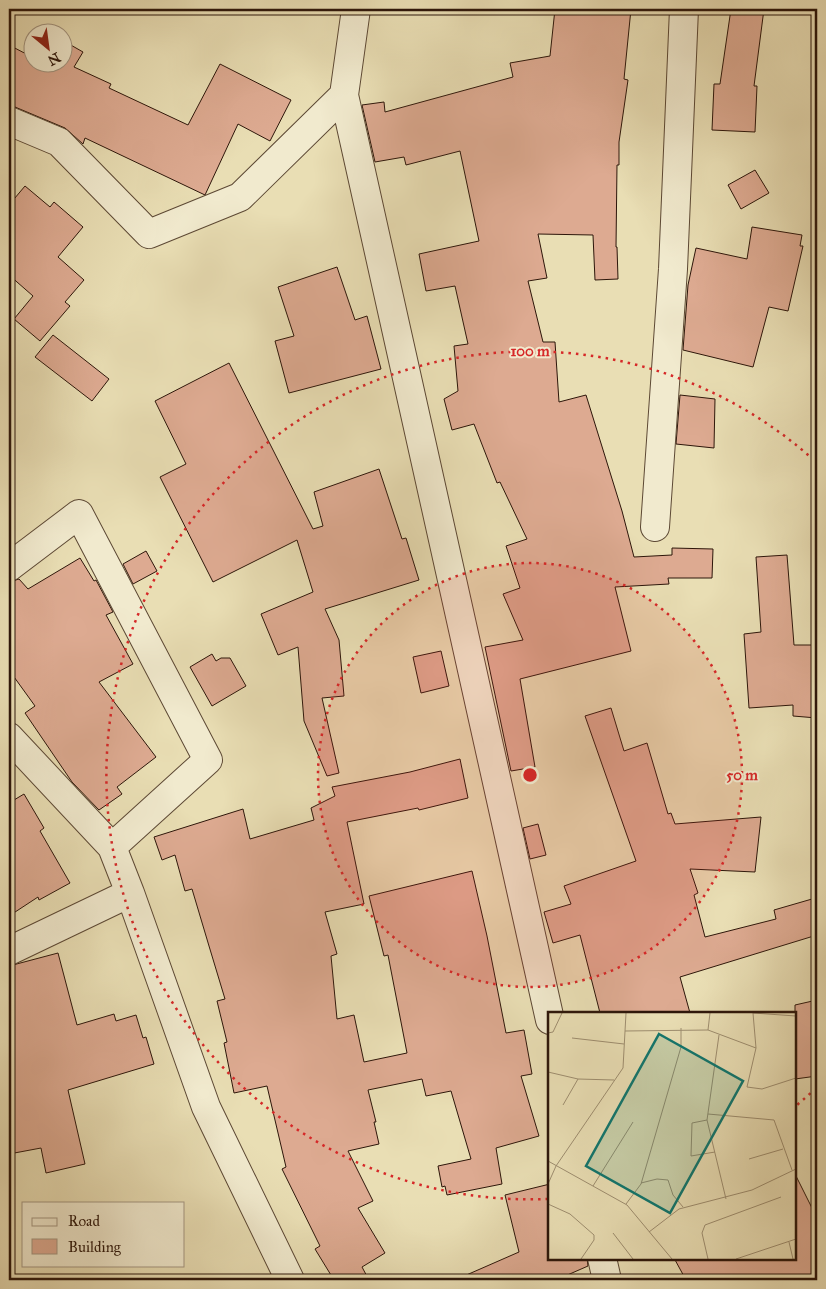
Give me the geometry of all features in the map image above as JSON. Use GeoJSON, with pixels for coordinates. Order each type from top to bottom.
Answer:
{"type":"FeatureCollection","features":[{"type":"Feature","properties":{"kind":"street"},"geometry":{"type":"LineString","coordinates":[[356,9],[344,95],[548,1012]]}},
{"type":"Feature","properties":{"kind":"street"},"geometry":{"type":"LineString","coordinates":[[655,527],[673,269],[684,9]]}},
{"type":"Feature","properties":{"kind":"street"},"geometry":{"type":"LineString","coordinates":[[9,121],[59,142],[150,234],[240,197],[344,95]]}},
{"type":"Feature","properties":{"kind":"street"},"geometry":{"type":"LineString","coordinates":[[9,567],[79,514],[208,760],[112,847]]}},
{"type":"Feature","properties":{"kind":"street"},"geometry":{"type":"LineString","coordinates":[[9,736],[112,847],[206,1107],[290,1280]]}},
{"type":"Feature","properties":{"kind":"street"},"geometry":{"type":"LineString","coordinates":[[9,951],[130,893]]}},
{"type":"Feature","properties":{"kind":"street"},"geometry":{"type":"LineString","coordinates":[[602,1259],[607,1280]]}},
{"type":"Feature","properties":{"kind":"building"},"geometry":{"type":"Polygon","coordinates":[[[555,9],[631,9],[624,79],[628,80],[619,142],[619,165],[617,165],[616,247],[618,279],[595,280],[593,235],[538,234],[547,278],[528,281],[543,342],[555,342],[559,402],[586,395],[622,511],[634,557],[672,555],[672,548],[713,549],[712,578],[668,578],[669,584],[615,587],[631,651],[520,679],[535,767],[511,771],[485,647],[523,640],[503,594],[520,588],[506,546],[527,539],[500,482],[497,483],[474,424],[452,430],[444,399],[458,391],[454,346],[468,344],[455,286],[426,291],[419,254],[479,241],[460,151],[406,165],[404,157],[375,162],[362,105],[384,102],[385,112],[513,77],[510,63],[550,56],[555,9]]]}},
{"type":"Feature","properties":{"kind":"building"},"geometry":{"type":"Polygon","coordinates":[[[731,9],[764,9],[754,86],[757,86],[755,132],[712,130],[714,84],[720,84],[731,9]]]}},
{"type":"Feature","properties":{"kind":"building"},"geometry":{"type":"Polygon","coordinates":[[[9,45],[22,52],[22,72],[72,72],[72,46],[83,52],[74,67],[111,84],[109,88],[188,125],[220,64],[291,100],[270,141],[238,124],[205,195],[85,138],[83,144],[65,128],[9,106],[9,45]]]}},
{"type":"Feature","properties":{"kind":"building"},"geometry":{"type":"Polygon","coordinates":[[[755,170],[769,193],[741,209],[728,185],[755,170]]]}},
{"type":"Feature","properties":{"kind":"building"},"geometry":{"type":"Polygon","coordinates":[[[25,186],[50,207],[54,202],[83,227],[58,257],[84,280],[65,302],[70,306],[40,341],[14,319],[33,296],[9,275],[9,205],[25,186]]]}},
{"type":"Feature","properties":{"kind":"building"},"geometry":{"type":"Polygon","coordinates":[[[752,227],[802,235],[800,246],[803,246],[788,311],[769,307],[753,367],[683,350],[688,285],[696,248],[747,259],[752,227]]]}},
{"type":"Feature","properties":{"kind":"building"},"geometry":{"type":"Polygon","coordinates":[[[337,267],[355,320],[367,316],[381,369],[289,393],[275,341],[294,336],[278,287],[337,267]]]}},
{"type":"Feature","properties":{"kind":"building"},"geometry":{"type":"Polygon","coordinates":[[[53,335],[109,379],[92,401],[35,357],[53,335]]]}},
{"type":"Feature","properties":{"kind":"building"},"geometry":{"type":"Polygon","coordinates":[[[229,363],[313,529],[323,526],[314,492],[379,469],[402,539],[406,538],[419,580],[325,609],[339,640],[344,696],[322,698],[339,773],[327,776],[304,721],[298,647],[278,655],[261,614],[313,592],[297,540],[213,582],[160,477],[186,464],[155,401],[229,363]]]}},
{"type":"Feature","properties":{"kind":"building"},"geometry":{"type":"Polygon","coordinates":[[[680,395],[715,399],[714,448],[676,444],[680,395]]]}},
{"type":"Feature","properties":{"kind":"building"},"geometry":{"type":"Polygon","coordinates":[[[146,551],[157,571],[133,584],[123,564],[146,551]]]}},
{"type":"Feature","properties":{"kind":"building"},"geometry":{"type":"Polygon","coordinates":[[[787,555],[794,645],[817,645],[817,718],[793,716],[793,705],[749,708],[744,634],[761,632],[756,557],[787,555]]]}},
{"type":"Feature","properties":{"kind":"building"},"geometry":{"type":"Polygon","coordinates":[[[80,558],[94,581],[96,580],[113,612],[106,615],[133,664],[99,682],[156,757],[117,787],[122,794],[99,810],[72,782],[25,713],[35,706],[9,670],[9,582],[19,579],[28,589],[80,558]]]}},
{"type":"Feature","properties":{"kind":"building"},"geometry":{"type":"Polygon","coordinates":[[[441,651],[449,686],[421,693],[413,657],[441,651]]]}},
{"type":"Feature","properties":{"kind":"building"},"geometry":{"type":"Polygon","coordinates":[[[212,654],[216,661],[221,658],[230,658],[246,686],[212,706],[190,667],[212,654]]]}},
{"type":"Feature","properties":{"kind":"building"},"geometry":{"type":"Polygon","coordinates":[[[611,708],[624,751],[647,743],[668,814],[671,813],[675,824],[761,817],[755,872],[690,869],[698,893],[694,895],[705,937],[776,919],[774,910],[812,899],[817,917],[817,935],[680,977],[690,1012],[600,1012],[580,935],[553,943],[544,912],[571,904],[564,886],[636,861],[585,716],[611,708]]]}},
{"type":"Feature","properties":{"kind":"building"},"geometry":{"type":"Polygon","coordinates":[[[460,759],[468,798],[419,810],[418,808],[347,822],[364,904],[325,912],[337,954],[331,956],[337,1019],[354,1015],[364,1062],[407,1053],[388,955],[384,956],[369,896],[472,871],[506,1033],[524,1030],[532,1074],[521,1076],[539,1136],[496,1148],[502,1184],[447,1195],[445,1186],[442,1187],[438,1166],[471,1159],[451,1091],[426,1096],[422,1079],[368,1090],[379,1144],[348,1151],[373,1201],[358,1208],[385,1253],[362,1267],[369,1280],[334,1280],[315,1249],[320,1246],[282,1169],[286,1167],[267,1086],[234,1093],[224,1043],[227,1042],[217,1001],[225,999],[192,889],[185,891],[175,855],[162,860],[154,837],[243,809],[250,839],[314,820],[311,808],[335,796],[332,787],[410,772],[460,759]]]}},
{"type":"Feature","properties":{"kind":"building"},"geometry":{"type":"Polygon","coordinates":[[[24,794],[44,828],[40,831],[70,883],[39,900],[38,897],[9,916],[9,803],[24,794]]]}},
{"type":"Feature","properties":{"kind":"building"},"geometry":{"type":"Polygon","coordinates":[[[538,824],[546,855],[530,859],[523,828],[538,824]]]}},
{"type":"Feature","properties":{"kind":"building"},"geometry":{"type":"Polygon","coordinates":[[[58,953],[77,1025],[114,1014],[116,1021],[136,1015],[143,1038],[146,1037],[154,1064],[68,1090],[85,1164],[46,1173],[41,1148],[9,1154],[9,966],[58,953]]]}},
{"type":"Feature","properties":{"kind":"building"},"geometry":{"type":"Polygon","coordinates":[[[817,1000],[817,1076],[796,1079],[795,1005],[817,1000]]]}},
{"type":"Feature","properties":{"kind":"building"},"geometry":{"type":"Polygon","coordinates":[[[796,1176],[817,1218],[817,1280],[686,1280],[675,1259],[796,1259],[796,1176]]]}},
{"type":"Feature","properties":{"kind":"building"},"geometry":{"type":"Polygon","coordinates":[[[548,1184],[548,1259],[587,1259],[588,1266],[556,1280],[455,1280],[519,1252],[505,1195],[548,1184]]]}}]}
